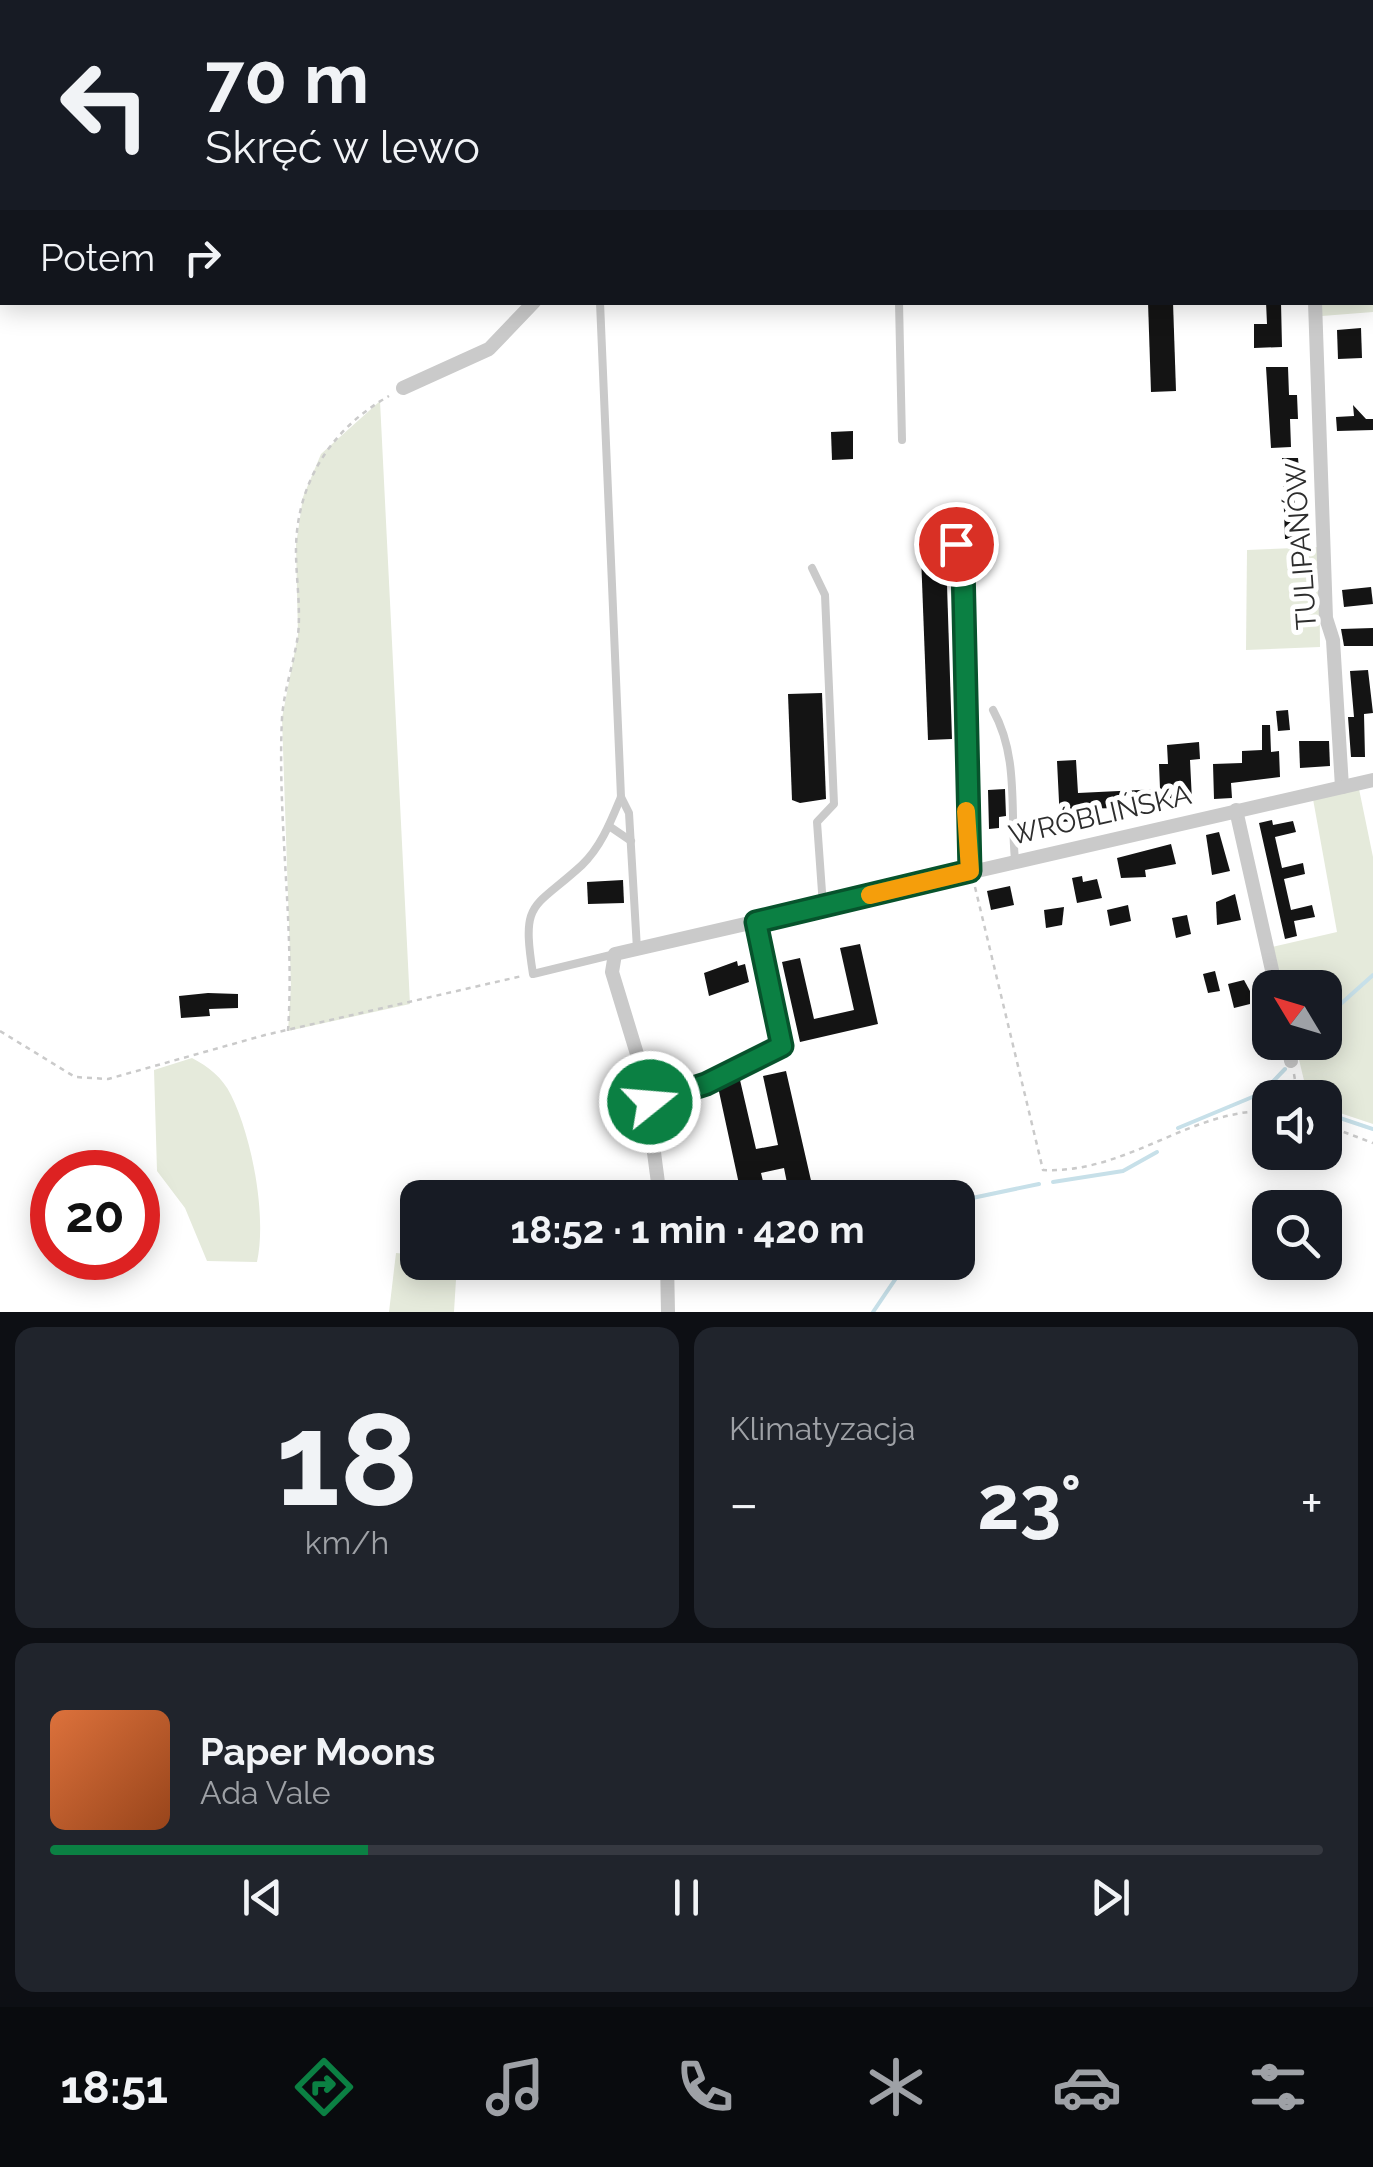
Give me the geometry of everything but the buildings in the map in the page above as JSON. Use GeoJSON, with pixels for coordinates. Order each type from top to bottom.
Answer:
{"type":"FeatureCollection","features":[{"type":"Feature","properties":{"kind":"street"},"geometry":{"type":"LineString","coordinates":[[403,388],[489,349],[531,305]]}},
{"type":"Feature","properties":{"kind":"street","name":"TULIPANÓW"},"geometry":{"type":"LineString","coordinates":[[1314,305],[1326,618],[1333,640],[1342,787]]}},
{"type":"Feature","properties":{"kind":"street","name":"WRÓBLIŃSKA"},"geometry":{"type":"LineString","coordinates":[[615,954],[1373,780]]}},
{"type":"Feature","properties":{"kind":"street"},"geometry":{"type":"LineString","coordinates":[[1236,810],[1272,970]]}},
{"type":"Feature","properties":{"kind":"street"},"geometry":{"type":"LineString","coordinates":[[615,954],[612,972],[650,1102],[658,1180]]}},
{"type":"Feature","properties":{"kind":"street"},"geometry":{"type":"LineString","coordinates":[[667,1280],[668,1312]]}},
{"type":"Feature","properties":{"kind":"lane"},"geometry":{"type":"LineString","coordinates":[[600,305],[621,798],[628,813],[631,841],[636,949]]}},
{"type":"Feature","properties":{"kind":"lane"},"geometry":{"type":"LineString","coordinates":[[899,305],[902,440]]}},
{"type":"Feature","properties":{"kind":"lane"},"geometry":{"type":"LineString","coordinates":[[929,543],[956,544],[963,566],[970,871]]}},
{"type":"Feature","properties":{"kind":"lane"},"geometry":{"type":"LineString","coordinates":[[812,568],[825,595],[834,804],[817,822],[823,906]]}},
{"type":"Feature","properties":{"kind":"lane"},"geometry":{"type":"LineString","coordinates":[[993,710],[1010,755],[1015,860]]}},
{"type":"Feature","properties":{"kind":"lane"},"geometry":{"type":"LineString","coordinates":[[615,954],[532,974],[527,923],[534,905],[583,864],[609,826],[621,798]]}},
{"type":"Feature","properties":{"kind":"lane"},"geometry":{"type":"LineString","coordinates":[[609,826],[631,841]]}},
{"type":"Feature","properties":{"kind":"lane"},"geometry":{"type":"LineString","coordinates":[[650,1102],[706,1084],[782,1046],[756,922]]}},
{"type":"Feature","properties":{"kind":"path"},"geometry":{"type":"LineString","coordinates":[[288,1031],[291,986],[282,718],[298,635],[296,545],[303,496],[320,454],[373,405],[403,388]]}},
{"type":"Feature","properties":{"kind":"path"},"geometry":{"type":"LineString","coordinates":[[970,871],[1043,1170],[1099,1165],[1224,1116],[1252,1113]]}},
{"type":"Feature","properties":{"kind":"path"},"geometry":{"type":"LineString","coordinates":[[0,1031],[75,1077],[108,1079],[288,1031],[532,974]]}},
{"type":"Feature","properties":{"kind":"path"},"geometry":{"type":"LineString","coordinates":[[1291,1062],[1294,1080]]}},
{"type":"Feature","properties":{"kind":"path"},"geometry":{"type":"LineString","coordinates":[[1342,1131],[1373,1143]]}},
{"type":"Feature","properties":{"kind":"shaded area"},"geometry":{"type":"Polygon","coordinates":[[[1321,305],[1373,305],[1373,312],[1322,316],[1321,305]]]}},
{"type":"Feature","properties":{"kind":"shaded area"},"geometry":{"type":"Polygon","coordinates":[[[380,401],[410,1004],[288,1031],[291,986],[282,718],[298,635],[296,545],[303,497],[321,454],[380,401]]]}},
{"type":"Feature","properties":{"kind":"shaded area"},"geometry":{"type":"Polygon","coordinates":[[[1319,547],[1320,647],[1246,650],[1247,550],[1319,547]]]}},
{"type":"Feature","properties":{"kind":"shaded area"},"geometry":{"type":"Polygon","coordinates":[[[1359,789],[1373,857],[1373,1124],[1342,1114],[1342,1080],[1304,1080],[1299,1060],[1342,1060],[1342,970],[1278,970],[1272,947],[1337,932],[1313,799],[1359,789]]]}},
{"type":"Feature","properties":{"kind":"shaded area"},"geometry":{"type":"Polygon","coordinates":[[[192,1058],[224,1083],[231,1095],[256,1177],[260,1222],[257,1262],[207,1261],[185,1208],[160,1175],[154,1070],[192,1058]]]}},
{"type":"Feature","properties":{"kind":"shaded area"},"geometry":{"type":"Polygon","coordinates":[[[396,1253],[400,1253],[400,1280],[456,1280],[454,1312],[389,1312],[396,1253]]]}},
{"type":"Feature","properties":{"kind":"waterway"},"geometry":{"type":"LineString","coordinates":[[1342,1003],[1373,975]]}},
{"type":"Feature","properties":{"kind":"waterway"},"geometry":{"type":"LineString","coordinates":[[1178,1128],[1262,1093],[1285,1069]]}},
{"type":"Feature","properties":{"kind":"waterway"},"geometry":{"type":"LineString","coordinates":[[1342,1119],[1373,1129]]}},
{"type":"Feature","properties":{"kind":"waterway"},"geometry":{"type":"LineString","coordinates":[[1053,1182],[1123,1171],[1157,1152]]}},
{"type":"Feature","properties":{"kind":"waterway"},"geometry":{"type":"LineString","coordinates":[[975,1197],[1039,1184]]}},
{"type":"Feature","properties":{"kind":"waterway"},"geometry":{"type":"LineString","coordinates":[[873,1312],[895,1280]]}},
{"type":"Feature","properties":{"kind":"slow traffic"},"geometry":{"type":"LineString","coordinates":[[870,895],[970,871],[966,811]]}},
{"type":"Feature","properties":{"kind":"route"},"geometry":{"type":"LineString","coordinates":[[650,1102],[706,1084],[782,1046],[756,922],[970,871],[963,566],[956,544]]}}]}
